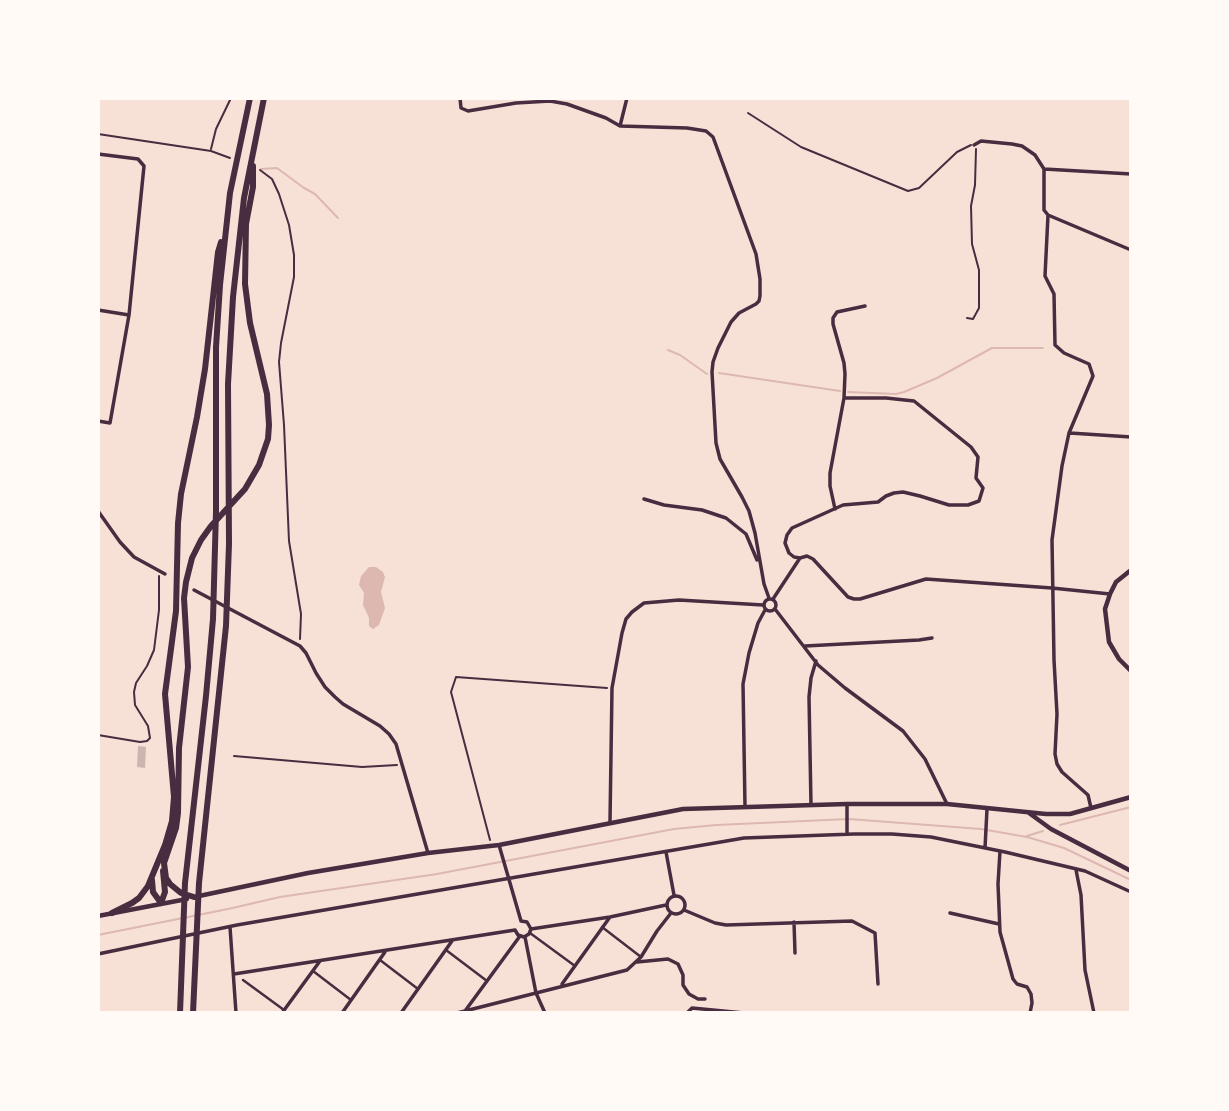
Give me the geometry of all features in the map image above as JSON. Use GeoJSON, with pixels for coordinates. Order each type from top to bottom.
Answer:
{"type":"FeatureCollection","features":[{"type":"Feature","properties":{"kind":"highway"},"geometry":{"type":"LineString","coordinates":[[180,1013],[185,883],[213,619],[216,347],[230,193],[250,98]]}},
{"type":"Feature","properties":{"kind":"highway"},"geometry":{"type":"LineString","coordinates":[[193,1013],[199,883],[226,626],[231,322],[244,198],[264,98]]}},
{"type":"Feature","properties":{"kind":"highway"},"geometry":{"type":"LineString","coordinates":[[161,903],[165,892],[162,874],[164,863],[176,828],[178,813],[179,748],[188,667],[184,598],[186,582],[192,558],[201,540],[254,476],[268,439],[267,394],[250,323],[245,284],[244,251],[253,187],[253,148]]}},
{"type":"Feature","properties":{"kind":"highway"},"geometry":{"type":"LineString","coordinates":[[112,913],[139,898],[152,880],[169,834],[174,808],[165,694],[176,611],[180,504],[205,369],[218,252],[226,223]]}},
{"type":"Feature","properties":{"kind":"highway"},"geometry":{"type":"LineString","coordinates":[[164,863],[166,878],[170,884],[194,897]]}},
{"type":"Feature","properties":{"kind":"highway"},"geometry":{"type":"LineString","coordinates":[[152,880],[153,892],[161,903]]}},
{"type":"Feature","properties":{"kind":"street"},"geometry":{"type":"LineString","coordinates":[[460,98],[461,108],[468,111],[516,103],[550,101],[567,104],[620,126],[687,128],[711,134],[756,254],[760,279],[759,301],[738,313],[731,322],[718,348],[712,372],[718,452],[749,512],[760,565]]}},
{"type":"Feature","properties":{"kind":"street"},"geometry":{"type":"LineString","coordinates":[[620,126],[626,98]]}},
{"type":"Feature","properties":{"kind":"street"},"geometry":{"type":"LineString","coordinates":[[974,145],[981,142],[1012,144],[1035,155],[1044,169],[1044,210],[1048,215],[1131,250]]}},
{"type":"Feature","properties":{"kind":"street"},"geometry":{"type":"LineString","coordinates":[[98,154],[138,159],[144,166],[129,315],[110,423],[98,421]]}},
{"type":"Feature","properties":{"kind":"street"},"geometry":{"type":"LineString","coordinates":[[1044,169],[1131,174]]}},
{"type":"Feature","properties":{"kind":"street"},"geometry":{"type":"LineString","coordinates":[[1048,215],[1045,276],[1054,294],[1055,345],[1065,353],[1089,364],[1093,376],[1069,433],[1052,541],[1056,764],[1088,795],[1091,808]]}},
{"type":"Feature","properties":{"kind":"street"},"geometry":{"type":"LineString","coordinates":[[835,509],[830,473],[844,398],[845,368],[833,316],[837,312],[866,306]]}},
{"type":"Feature","properties":{"kind":"street"},"geometry":{"type":"LineString","coordinates":[[98,310],[129,315]]}},
{"type":"Feature","properties":{"kind":"street"},"geometry":{"type":"LineString","coordinates":[[844,398],[914,401],[971,447],[978,457],[976,478],[983,488],[979,501],[968,505],[949,505],[903,492],[887,496],[878,502],[857,503],[835,509],[792,528],[785,543],[794,557],[807,556],[813,559],[843,593],[854,599],[926,579],[1110,594]]}},
{"type":"Feature","properties":{"kind":"street"},"geometry":{"type":"LineString","coordinates":[[1069,433],[1131,436]]}},
{"type":"Feature","properties":{"kind":"street"},"geometry":{"type":"LineString","coordinates":[[644,499],[664,505],[702,510],[726,518],[746,534],[771,599],[776,605],[775,610],[816,661],[845,688],[903,731],[925,759],[947,804]]}},
{"type":"Feature","properties":{"kind":"street"},"geometry":{"type":"LineString","coordinates":[[98,511],[134,557],[165,574]]}},
{"type":"Feature","properties":{"kind":"street"},"geometry":{"type":"LineString","coordinates":[[745,807],[743,684],[749,653],[764,602],[771,599],[800,558]]}},
{"type":"Feature","properties":{"kind":"street"},"geometry":{"type":"LineString","coordinates":[[1131,570],[1116,582],[1105,609],[1109,642],[1119,659],[1131,671]]}},
{"type":"Feature","properties":{"kind":"street"},"geometry":{"type":"LineString","coordinates":[[194,590],[300,646],[320,680],[335,697],[389,734],[396,744],[428,853]]}},
{"type":"Feature","properties":{"kind":"street"},"geometry":{"type":"LineString","coordinates":[[610,822],[612,688],[626,620],[638,607],[654,601],[679,600],[764,608],[770,612],[775,610]]}},
{"type":"Feature","properties":{"kind":"street"},"geometry":{"type":"LineString","coordinates":[[805,646],[932,638]]}},
{"type":"Feature","properties":{"kind":"street"},"geometry":{"type":"LineString","coordinates":[[811,806],[808,697],[816,661]]}},
{"type":"Feature","properties":{"kind":"street"},"geometry":{"type":"LineString","coordinates":[[98,916],[308,873],[428,853],[499,845],[683,809],[947,804],[1070,814],[1131,797]]}},
{"type":"Feature","properties":{"kind":"street"},"geometry":{"type":"LineString","coordinates":[[847,804],[847,834]]}},
{"type":"Feature","properties":{"kind":"street"},"geometry":{"type":"LineString","coordinates":[[985,848],[988,808]]}},
{"type":"Feature","properties":{"kind":"street"},"geometry":{"type":"LineString","coordinates":[[1029,812],[1051,829],[1131,871]]}},
{"type":"Feature","properties":{"kind":"street"},"geometry":{"type":"LineString","coordinates":[[98,954],[230,927],[744,838],[847,834],[931,837],[1086,871],[1131,892]]}},
{"type":"Feature","properties":{"kind":"street"},"geometry":{"type":"LineString","coordinates":[[499,845],[521,921]]}},
{"type":"Feature","properties":{"kind":"street"},"geometry":{"type":"LineString","coordinates":[[1000,851],[999,924],[1003,947],[1013,979],[1017,984],[1027,987],[1031,994],[1030,1013]]}},
{"type":"Feature","properties":{"kind":"street"},"geometry":{"type":"LineString","coordinates":[[666,852],[674,896]]}},
{"type":"Feature","properties":{"kind":"street"},"geometry":{"type":"LineString","coordinates":[[1076,869],[1081,895],[1085,970],[1094,1013]]}},
{"type":"Feature","properties":{"kind":"street"},"geometry":{"type":"LineString","coordinates":[[674,896],[684,899],[686,905],[678,914],[671,913],[666,905],[674,896]]}},
{"type":"Feature","properties":{"kind":"street"},"geometry":{"type":"LineString","coordinates":[[464,1012],[523,936],[531,931],[666,905]]}},
{"type":"Feature","properties":{"kind":"street"},"geometry":{"type":"LineString","coordinates":[[684,909],[726,925],[852,921],[875,933],[878,984]]}},
{"type":"Feature","properties":{"kind":"street"},"geometry":{"type":"LineString","coordinates":[[457,1013],[627,970],[641,957],[671,913]]}},
{"type":"Feature","properties":{"kind":"street"},"geometry":{"type":"LineString","coordinates":[[950,913],[999,924]]}},
{"type":"Feature","properties":{"kind":"street"},"geometry":{"type":"LineString","coordinates":[[561,986],[610,917]]}},
{"type":"Feature","properties":{"kind":"street"},"geometry":{"type":"LineString","coordinates":[[515,930],[521,921]]}},
{"type":"Feature","properties":{"kind":"street"},"geometry":{"type":"LineString","coordinates":[[521,921],[529,923],[531,931],[575,966]]}},
{"type":"Feature","properties":{"kind":"street"},"geometry":{"type":"LineString","coordinates":[[794,922],[795,953]]}},
{"type":"Feature","properties":{"kind":"street"},"geometry":{"type":"LineString","coordinates":[[230,927],[236,1013]]}},
{"type":"Feature","properties":{"kind":"street"},"geometry":{"type":"LineString","coordinates":[[602,927],[641,957]]}},
{"type":"Feature","properties":{"kind":"street"},"geometry":{"type":"LineString","coordinates":[[234,974],[515,930],[523,936],[536,993],[544,1013]]}},
{"type":"Feature","properties":{"kind":"street"},"geometry":{"type":"LineString","coordinates":[[401,1013],[452,941]]}},
{"type":"Feature","properties":{"kind":"street"},"geometry":{"type":"LineString","coordinates":[[446,950],[487,981]]}},
{"type":"Feature","properties":{"kind":"street"},"geometry":{"type":"LineString","coordinates":[[341,1013],[386,951]]}},
{"type":"Feature","properties":{"kind":"street"},"geometry":{"type":"LineString","coordinates":[[635,963],[668,959],[678,964],[689,994],[705,999]]}},
{"type":"Feature","properties":{"kind":"street"},"geometry":{"type":"LineString","coordinates":[[380,960],[418,989]]}},
{"type":"Feature","properties":{"kind":"street"},"geometry":{"type":"LineString","coordinates":[[243,980],[283,1011],[320,961]]}},
{"type":"Feature","properties":{"kind":"street"},"geometry":{"type":"LineString","coordinates":[[313,971],[351,1000]]}},
{"type":"Feature","properties":{"kind":"street"},"geometry":{"type":"LineString","coordinates":[[687,1013],[692,1008],[744,1013]]}},
{"type":"Feature","properties":{"kind":"path"},"geometry":{"type":"LineString","coordinates":[[211,151],[216,129],[231,98]]}},
{"type":"Feature","properties":{"kind":"path"},"geometry":{"type":"LineString","coordinates":[[748,113],[801,147],[908,191],[919,188],[957,152],[974,145],[975,185],[971,219],[972,244],[979,270],[979,308],[972,319],[967,318]]}},
{"type":"Feature","properties":{"kind":"path"},"geometry":{"type":"LineString","coordinates":[[98,134],[211,151],[230,158]]}},
{"type":"Feature","properties":{"kind":"path"},"geometry":{"type":"LineString","coordinates":[[260,170],[272,179],[279,194],[289,225],[294,255],[294,277],[279,362],[289,541],[300,614],[300,646]]}},
{"type":"Feature","properties":{"kind":"path"},"geometry":{"type":"LineString","coordinates":[[98,735],[140,742],[149,738],[148,726],[135,705],[134,692],[154,650],[159,610],[159,571]]}},
{"type":"Feature","properties":{"kind":"path"},"geometry":{"type":"LineString","coordinates":[[491,845],[451,692],[456,677],[612,688]]}},
{"type":"Feature","properties":{"kind":"path"},"geometry":{"type":"LineString","coordinates":[[234,756],[362,767],[401,764]]}},
{"type":"Feature","properties":{"kind":"shaded area"},"geometry":{"type":"Polygon","coordinates":[[[369,567],[376,567],[385,577],[381,592],[385,608],[379,625],[373,629],[369,626],[369,618],[363,605],[364,593],[359,585],[361,576],[369,567]]]}},
{"type":"Feature","properties":{"kind":"building"},"geometry":{"type":"Polygon","coordinates":[[[138,746],[146,747],[145,768],[137,767],[138,746]]]}},
{"type":"Feature","properties":{"kind":"waterway"},"geometry":{"type":"LineString","coordinates":[[261,169],[277,168],[315,194],[338,218]]}},
{"type":"Feature","properties":{"kind":"waterway"},"geometry":{"type":"LineString","coordinates":[[848,392],[896,394],[937,378],[992,348],[1043,348]]}},
{"type":"Feature","properties":{"kind":"waterway"},"geometry":{"type":"LineString","coordinates":[[668,350],[707,374]]}},
{"type":"Feature","properties":{"kind":"waterway"},"geometry":{"type":"LineString","coordinates":[[719,373],[840,391]]}},
{"type":"Feature","properties":{"kind":"waterway"},"geometry":{"type":"LineString","coordinates":[[1060,825],[1131,807]]}},
{"type":"Feature","properties":{"kind":"waterway"},"geometry":{"type":"LineString","coordinates":[[98,935],[280,897],[437,874],[674,829],[716,825],[849,819],[981,829],[1027,837],[1064,848],[1131,880]]}},
{"type":"Feature","properties":{"kind":"waterway"},"geometry":{"type":"LineString","coordinates":[[1027,836],[1043,831]]}}]}
